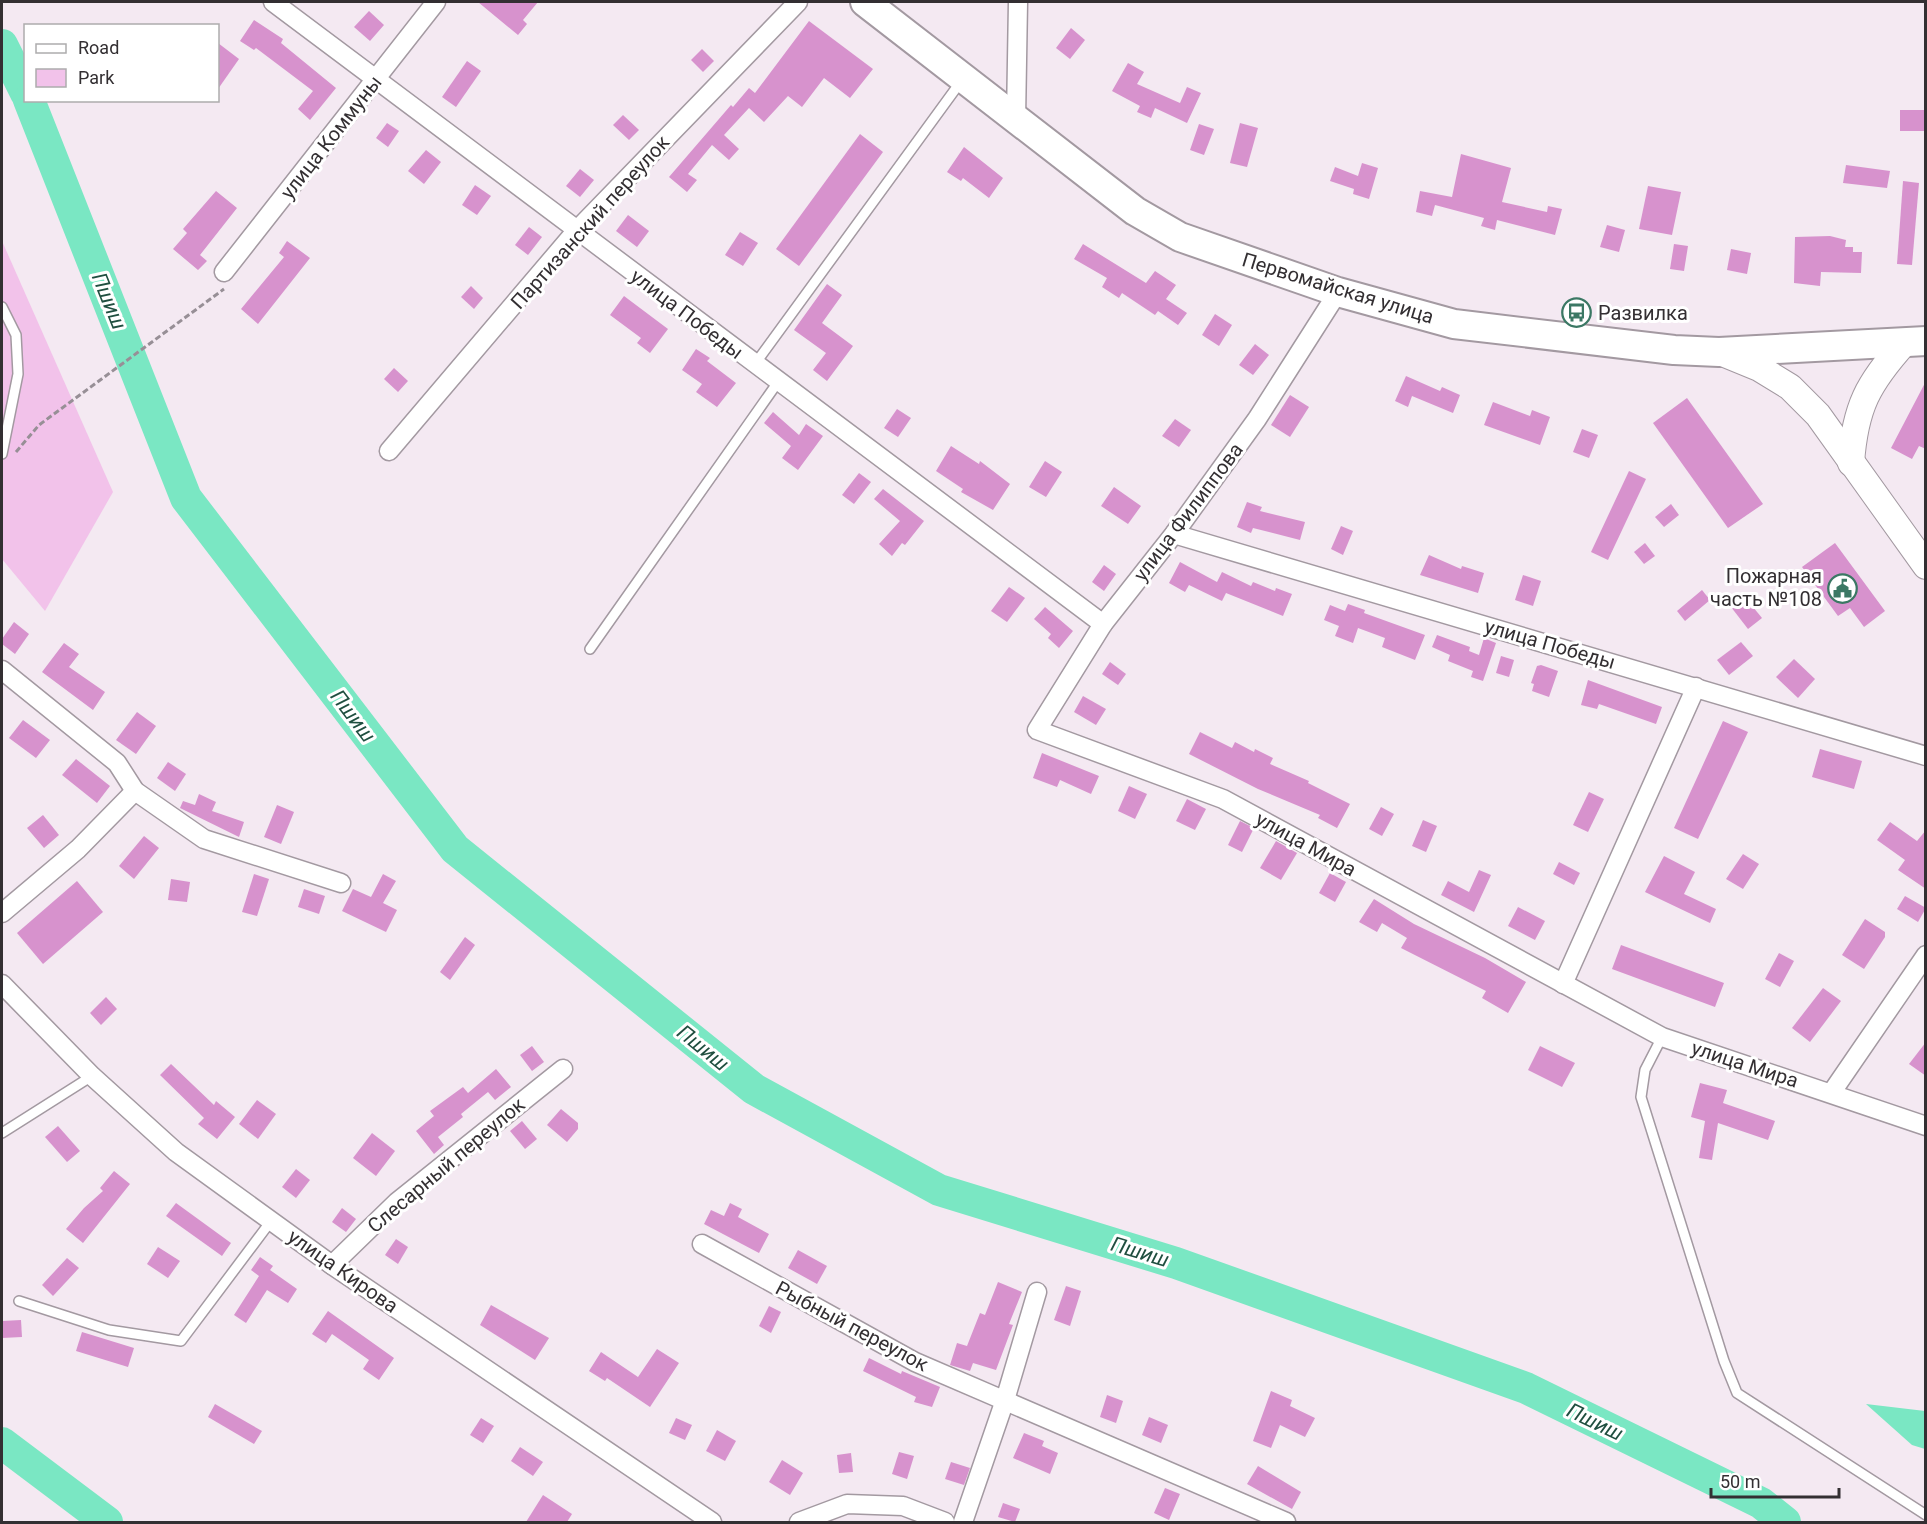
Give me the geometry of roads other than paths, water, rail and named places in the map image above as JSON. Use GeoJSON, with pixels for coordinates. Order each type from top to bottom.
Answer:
{"type":"FeatureCollection","features":[{"type":"Feature","properties":{"kind":"main road","name":"Первомайская улица"},"geometry":{"type":"LineString","coordinates":[[865,2],[1135,211],[1180,237],[1338,292],[1454,324],[1674,350],[1719,352],[1915,341]]}},
{"type":"Feature","properties":{"kind":"main road"},"geometry":{"type":"LineString","coordinates":[[1851,463],[1854,430],[1864,398],[1880,370],[1915,341]]}},
{"type":"Feature","properties":{"kind":"main road"},"geometry":{"type":"LineString","coordinates":[[1719,352],[1759,368],[1790,387],[1818,415],[1926,566]]}},
{"type":"Feature","properties":{"kind":"street","name":"улица Победы"},"geometry":{"type":"LineString","coordinates":[[273,2],[1103,624]]}},
{"type":"Feature","properties":{"kind":"street","name":"улица Коммуны"},"geometry":{"type":"LineString","coordinates":[[225,272],[436,2]]}},
{"type":"Feature","properties":{"kind":"street","name":"Партизанский переулок"},"geometry":{"type":"LineString","coordinates":[[389,451],[576,231],[798,2]]}},
{"type":"Feature","properties":{"kind":"street"},"geometry":{"type":"LineString","coordinates":[[1016,119],[1018,2]]}},
{"type":"Feature","properties":{"kind":"street","name":"улица Филиппова"},"geometry":{"type":"LineString","coordinates":[[1037,730],[1103,624],[1174,534],[1257,419],[1338,292]]}},
{"type":"Feature","properties":{"kind":"street","name":"улица Победы"},"geometry":{"type":"LineString","coordinates":[[1174,534],[1926,756]]}},
{"type":"Feature","properties":{"kind":"street"},"geometry":{"type":"LineString","coordinates":[[2,670],[117,764],[135,791],[204,839],[341,883]]}},
{"type":"Feature","properties":{"kind":"street"},"geometry":{"type":"LineString","coordinates":[[1563,984],[1696,687]]}},
{"type":"Feature","properties":{"kind":"street","name":"улица Мира"},"geometry":{"type":"LineString","coordinates":[[1037,730],[1223,799],[1662,1036],[1832,1092],[1926,1126]]}},
{"type":"Feature","properties":{"kind":"street"},"geometry":{"type":"LineString","coordinates":[[2,913],[78,849],[135,791]]}},
{"type":"Feature","properties":{"kind":"street"},"geometry":{"type":"LineString","coordinates":[[1832,1092],[1926,955]]}},
{"type":"Feature","properties":{"kind":"street","name":"улица Кирова"},"geometry":{"type":"LineString","coordinates":[[2,984],[92,1076],[176,1152],[332,1264],[712,1522]]}},
{"type":"Feature","properties":{"kind":"street","name":"Слесарный переулок"},"geometry":{"type":"LineString","coordinates":[[332,1264],[397,1202],[563,1070]]}},
{"type":"Feature","properties":{"kind":"street","name":"Рыбный переулок"},"geometry":{"type":"LineString","coordinates":[[702,1244],[915,1362],[1286,1522]]}},
{"type":"Feature","properties":{"kind":"street"},"geometry":{"type":"LineString","coordinates":[[963,1522],[1005,1400],[1037,1292]]}},
{"type":"Feature","properties":{"kind":"street"},"geometry":{"type":"LineString","coordinates":[[799,1522],[847,1504],[903,1506],[945,1522]]}},
{"type":"Feature","properties":{"kind":"lane"},"geometry":{"type":"LineString","coordinates":[[755,364],[963,79]]}},
{"type":"Feature","properties":{"kind":"lane"},"geometry":{"type":"LineString","coordinates":[[2,307],[16,335],[18,374],[5,457]]}},
{"type":"Feature","properties":{"kind":"lane"},"geometry":{"type":"LineString","coordinates":[[590,649],[778,382]]}},
{"type":"Feature","properties":{"kind":"lane"},"geometry":{"type":"LineString","coordinates":[[1662,1036],[1645,1070],[1641,1097],[1724,1361],[1737,1394],[1926,1515]]}},
{"type":"Feature","properties":{"kind":"lane"},"geometry":{"type":"LineString","coordinates":[[2,1133],[92,1076]]}},
{"type":"Feature","properties":{"kind":"lane"},"geometry":{"type":"LineString","coordinates":[[19,1301],[109,1330],[181,1341],[271,1221]]}},
{"type":"Feature","properties":{"kind":"waterway","name":"Пшиш"},"geometry":{"type":"LineString","coordinates":[[2,45],[24,89]]}},
{"type":"Feature","properties":{"kind":"waterway","name":"Пшиш"},"geometry":{"type":"LineString","coordinates":[[30,102],[186,498],[455,849],[754,1089],[939,1190],[1176,1263],[1526,1388],[1761,1503],[1785,1522]]}},
{"type":"Feature","properties":{"kind":"waterway"},"geometry":{"type":"LineString","coordinates":[[2,1443],[107,1522]]}},
{"type":"Feature","properties":{"kind":"place","name":"Развилка"},"geometry":{"type":"Point","coordinates":[1577,313]}},
{"type":"Feature","properties":{"kind":"place","name":"Пожарная часть №108"},"geometry":{"type":"Point","coordinates":[1843,588]}}]}
